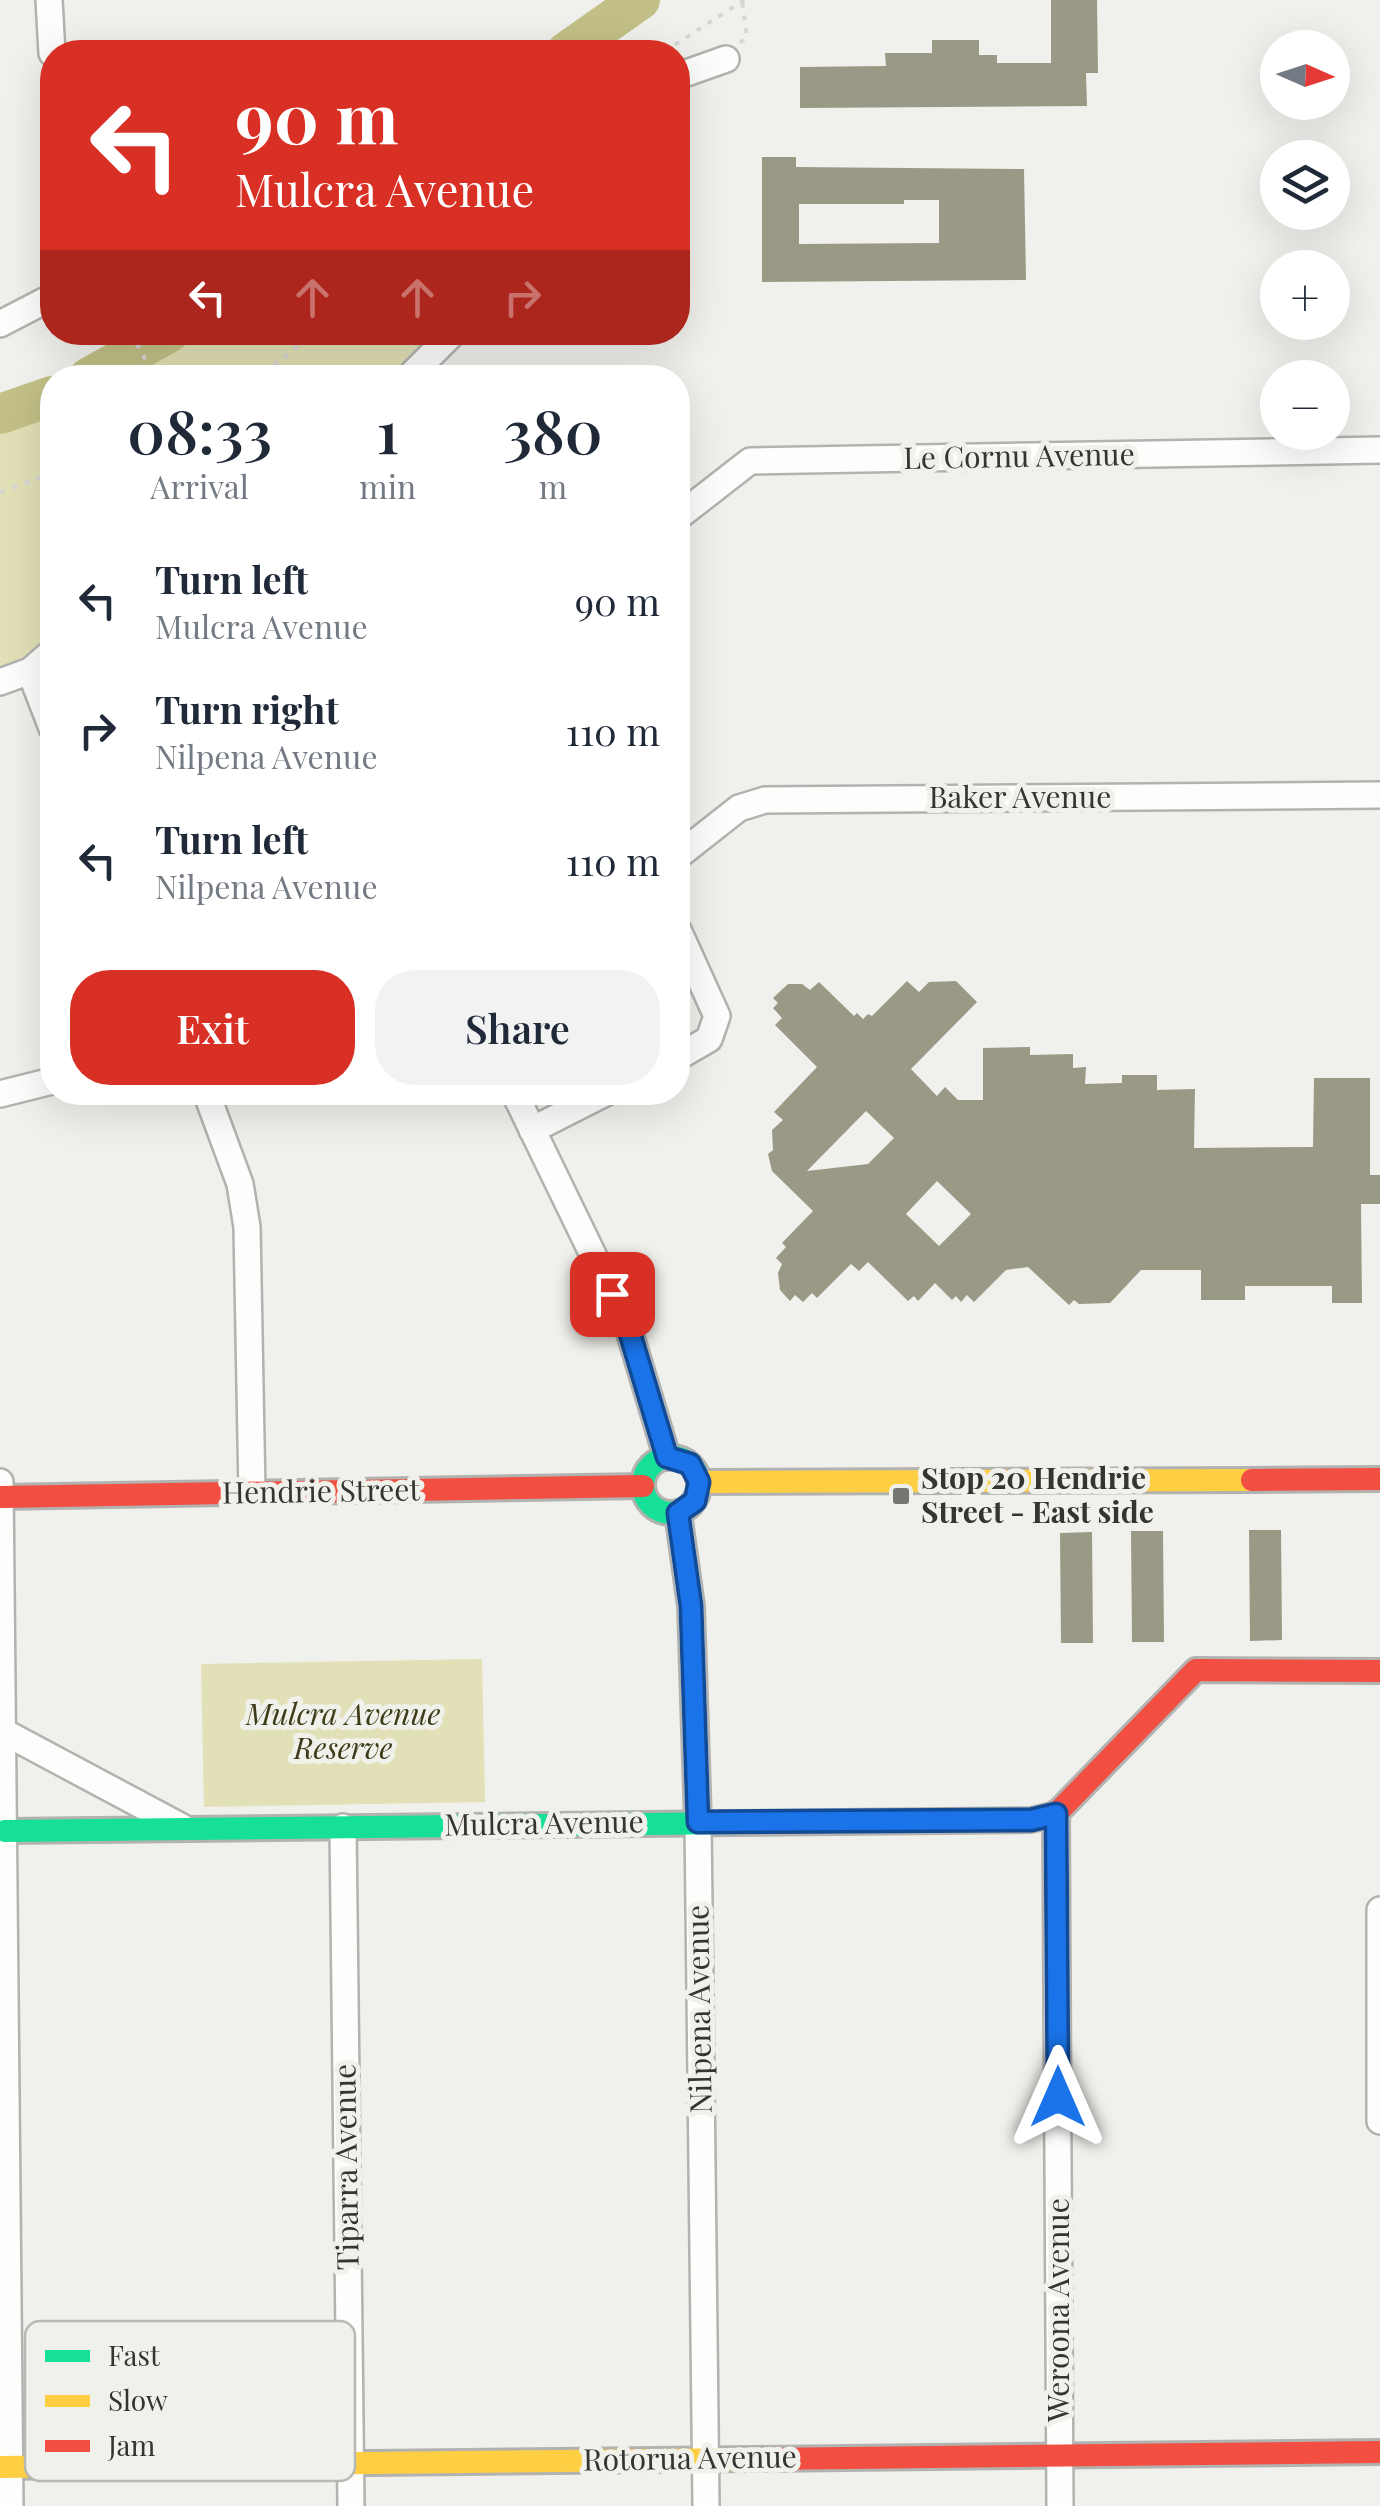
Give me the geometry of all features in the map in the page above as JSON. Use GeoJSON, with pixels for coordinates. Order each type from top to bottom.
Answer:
{"type":"FeatureCollection","features":[{"type":"Feature","properties":{"kind":"street"},"geometry":{"type":"LineString","coordinates":[[49,0],[51,40]]}},
{"type":"Feature","properties":{"kind":"street"},"geometry":{"type":"LineString","coordinates":[[690,72],[726,59]]}},
{"type":"Feature","properties":{"kind":"street"},"geometry":{"type":"LineString","coordinates":[[0,324],[40,303]]}},
{"type":"Feature","properties":{"kind":"street"},"geometry":{"type":"LineString","coordinates":[[421,365],[441,345]]}},
{"type":"Feature","properties":{"kind":"street","name":"Le Cornu Avenue"},"geometry":{"type":"LineString","coordinates":[[690,508],[750,461],[1380,450]]}},
{"type":"Feature","properties":{"kind":"street"},"geometry":{"type":"LineString","coordinates":[[0,682],[40,662]]}},
{"type":"Feature","properties":{"kind":"street"},"geometry":{"type":"LineString","coordinates":[[30,670],[40,696]]}},
{"type":"Feature","properties":{"kind":"street","name":"Baker Avenue"},"geometry":{"type":"LineString","coordinates":[[690,847],[739,808],[764,800],[1380,795]]}},
{"type":"Feature","properties":{"kind":"street"},"geometry":{"type":"LineString","coordinates":[[690,956],[718,1016],[709,1039],[690,1050]]}},
{"type":"Feature","properties":{"kind":"street"},"geometry":{"type":"LineString","coordinates":[[0,1094],[40,1083]]}},
{"type":"Feature","properties":{"kind":"street"},"geometry":{"type":"LineString","coordinates":[[211,1105],[240,1184],[250,1278],[252,1493]]}},
{"type":"Feature","properties":{"kind":"street"},"geometry":{"type":"LineString","coordinates":[[520,1105],[628,1327],[667,1457]]}},
{"type":"Feature","properties":{"kind":"street"},"geometry":{"type":"LineString","coordinates":[[532,1130],[582,1105]]}},
{"type":"Feature","properties":{"kind":"street"},"geometry":{"type":"LineString","coordinates":[[667,1457],[690,1464],[699,1482],[695,1501],[678,1513],[653,1507],[642,1486],[648,1469],[667,1457]]}},
{"type":"Feature","properties":{"kind":"street"},"geometry":{"type":"LineString","coordinates":[[699,1482],[1380,1479]]}},
{"type":"Feature","properties":{"kind":"street","name":"Hendrie Street"},"geometry":{"type":"LineString","coordinates":[[1,1492],[252,1493],[642,1486]]}},
{"type":"Feature","properties":{"kind":"street"},"geometry":{"type":"LineString","coordinates":[[1,1492],[5,2467],[10,2506]]}},
{"type":"Feature","properties":{"kind":"street","name":"Nilpena Avenue"},"geometry":{"type":"LineString","coordinates":[[678,1513],[691,1606],[698,1822],[706,2506]]}},
{"type":"Feature","properties":{"kind":"street"},"geometry":{"type":"LineString","coordinates":[[1056,1814],[1196,1670],[1380,1671]]}},
{"type":"Feature","properties":{"kind":"street","name":"Mulcra Avenue"},"geometry":{"type":"LineString","coordinates":[[4,1732],[186,1829]]}},
{"type":"Feature","properties":{"kind":"street","name":"Mulcra Avenue"},"geometry":{"type":"LineString","coordinates":[[5,1831],[1031,1820],[1056,1814]]}},
{"type":"Feature","properties":{"kind":"street","name":"Weroona Avenue"},"geometry":{"type":"LineString","coordinates":[[1056,1814],[1060,2506]]}},
{"type":"Feature","properties":{"kind":"street","name":"Tiparra Avenue"},"geometry":{"type":"LineString","coordinates":[[343,1827],[349,2321]]}},
{"type":"Feature","properties":{"kind":"street"},"geometry":{"type":"LineString","coordinates":[[1380,1910],[1380,2121]]}},
{"type":"Feature","properties":{"kind":"street","name":"Rotorua Avenue"},"geometry":{"type":"LineString","coordinates":[[355,2463],[1380,2452]]}},
{"type":"Feature","properties":{"kind":"path"},"geometry":{"type":"LineString","coordinates":[[682,40],[743,0],[746,37],[726,59]]}},
{"type":"Feature","properties":{"kind":"path"},"geometry":{"type":"LineString","coordinates":[[273,365],[299,345]]}},
{"type":"Feature","properties":{"kind":"path"},"geometry":{"type":"LineString","coordinates":[[0,492],[40,478]]}},
{"type":"Feature","properties":{"kind":"green space"},"geometry":{"type":"Polygon","coordinates":[[[148,345],[433,345],[405,365],[112,365],[148,345]]]}},
{"type":"Feature","properties":{"kind":"green space"},"geometry":{"type":"Polygon","coordinates":[[[40,400],[40,657],[0,675],[0,414],[40,400]]]}},
{"type":"Feature","properties":{"kind":"green space","name":"Mulcra Avenue Reserve"},"geometry":{"type":"Polygon","coordinates":[[[482,1659],[485,1802],[204,1807],[201,1664],[482,1659]]]}},
{"type":"Feature","properties":{"kind":"building"},"geometry":{"type":"Polygon","coordinates":[[[1051,0],[1097,0],[1098,73],[1086,73],[1087,106],[800,108],[800,67],[886,66],[885,53],[932,53],[932,40],[979,40],[979,55],[997,55],[997,63],[1051,63],[1051,0]]]}},
{"type":"Feature","properties":{"kind":"building"},"geometry":{"type":"Polygon","coordinates":[[[762,157],[796,157],[796,167],[1024,169],[1026,280],[762,282],[762,157]],[[939,200],[799,204],[799,244],[939,243],[939,200]]]}},
{"type":"Feature","properties":{"kind":"building"},"geometry":{"type":"Polygon","coordinates":[[[907,981],[919,992],[929,982],[956,981],[977,1002],[911,1069],[937,1096],[945,1087],[958,1100],[983,1100],[983,1048],[1030,1047],[1030,1055],[1073,1054],[1073,1068],[1086,1067],[1085,1084],[1122,1083],[1122,1075],[1157,1075],[1157,1090],[1195,1089],[1194,1148],[1313,1147],[1314,1078],[1370,1078],[1370,1175],[1380,1175],[1380,1204],[1361,1204],[1362,1303],[1332,1303],[1332,1286],[1245,1286],[1245,1300],[1201,1300],[1201,1270],[1141,1270],[1110,1303],[1079,1304],[1074,1300],[1069,1305],[1028,1267],[1006,1270],[974,1302],[967,1295],[961,1302],[956,1296],[952,1300],[935,1283],[918,1301],[914,1296],[908,1301],[868,1262],[859,1271],[851,1264],[817,1298],[812,1293],[803,1302],[795,1295],[790,1301],[780,1290],[778,1273],[782,1264],[776,1258],[786,1247],[782,1243],[813,1211],[772,1171],[768,1154],[773,1150],[772,1130],[783,1120],[774,1112],[817,1067],[775,1025],[782,1018],[773,1008],[778,1003],[773,998],[788,984],[802,984],[810,990],[819,982],[854,1016],[872,1016],[907,981]],[[866,1111],[807,1171],[868,1164],[894,1138],[866,1111]],[[937,1181],[906,1214],[939,1246],[971,1214],[937,1181]]]}},
{"type":"Feature","properties":{"kind":"building"},"geometry":{"type":"Polygon","coordinates":[[[1249,1530],[1281,1530],[1282,1640],[1250,1641],[1249,1530]]]}},
{"type":"Feature","properties":{"kind":"building"},"geometry":{"type":"Polygon","coordinates":[[[1131,1531],[1163,1531],[1164,1642],[1132,1642],[1131,1531]]]}},
{"type":"Feature","properties":{"kind":"building"},"geometry":{"type":"Polygon","coordinates":[[[1092,1532],[1093,1643],[1061,1643],[1060,1533],[1092,1532]]]}},
{"type":"Feature","properties":{"kind":"waterway"},"geometry":{"type":"LineString","coordinates":[[583,40],[640,0]]}},
{"type":"Feature","properties":{"kind":"waterway"},"geometry":{"type":"LineString","coordinates":[[111,365],[147,345]]}},
{"type":"Feature","properties":{"kind":"waterway"},"geometry":{"type":"LineString","coordinates":[[0,414],[40,400]]}},
{"type":"Feature","properties":{"kind":"traffic: fast"},"geometry":{"type":"LineString","coordinates":[[671,1457],[691,1465],[699,1485],[691,1505],[671,1513],[651,1505],[643,1485],[651,1465],[671,1457]]}},
{"type":"Feature","properties":{"kind":"traffic: fast"},"geometry":{"type":"LineString","coordinates":[[5,1831],[736,1823]]}},
{"type":"Feature","properties":{"kind":"traffic: slow"},"geometry":{"type":"LineString","coordinates":[[699,1482],[1252,1480]]}},
{"type":"Feature","properties":{"kind":"traffic: slow"},"geometry":{"type":"LineString","coordinates":[[355,2463],[752,2459]]}},
{"type":"Feature","properties":{"kind":"traffic: slow"},"geometry":{"type":"LineString","coordinates":[[0,2467],[25,2467]]}},
{"type":"Feature","properties":{"kind":"traffic: jam"},"geometry":{"type":"LineString","coordinates":[[1252,1480],[1380,1479]]}},
{"type":"Feature","properties":{"kind":"traffic: jam"},"geometry":{"type":"LineString","coordinates":[[0,1497],[643,1486]]}},
{"type":"Feature","properties":{"kind":"traffic: jam"},"geometry":{"type":"LineString","coordinates":[[736,1823],[1031,1820],[1056,1814],[1196,1670],[1380,1671]]}},
{"type":"Feature","properties":{"kind":"traffic: jam"},"geometry":{"type":"LineString","coordinates":[[752,2459],[1380,2452]]}},
{"type":"Feature","properties":{"kind":"place","name":"Stop 20 Hendrie Street - East side"},"geometry":{"type":"Point","coordinates":[901,1496]}},
{"type":"Feature","properties":{"kind":"route"},"geometry":{"type":"LineString","coordinates":[[612,1294],[628,1327],[667,1457],[690,1464],[699,1482],[695,1501],[678,1513],[691,1606],[698,1822],[1031,1820],[1056,1814],[1058,2097]]}}]}
